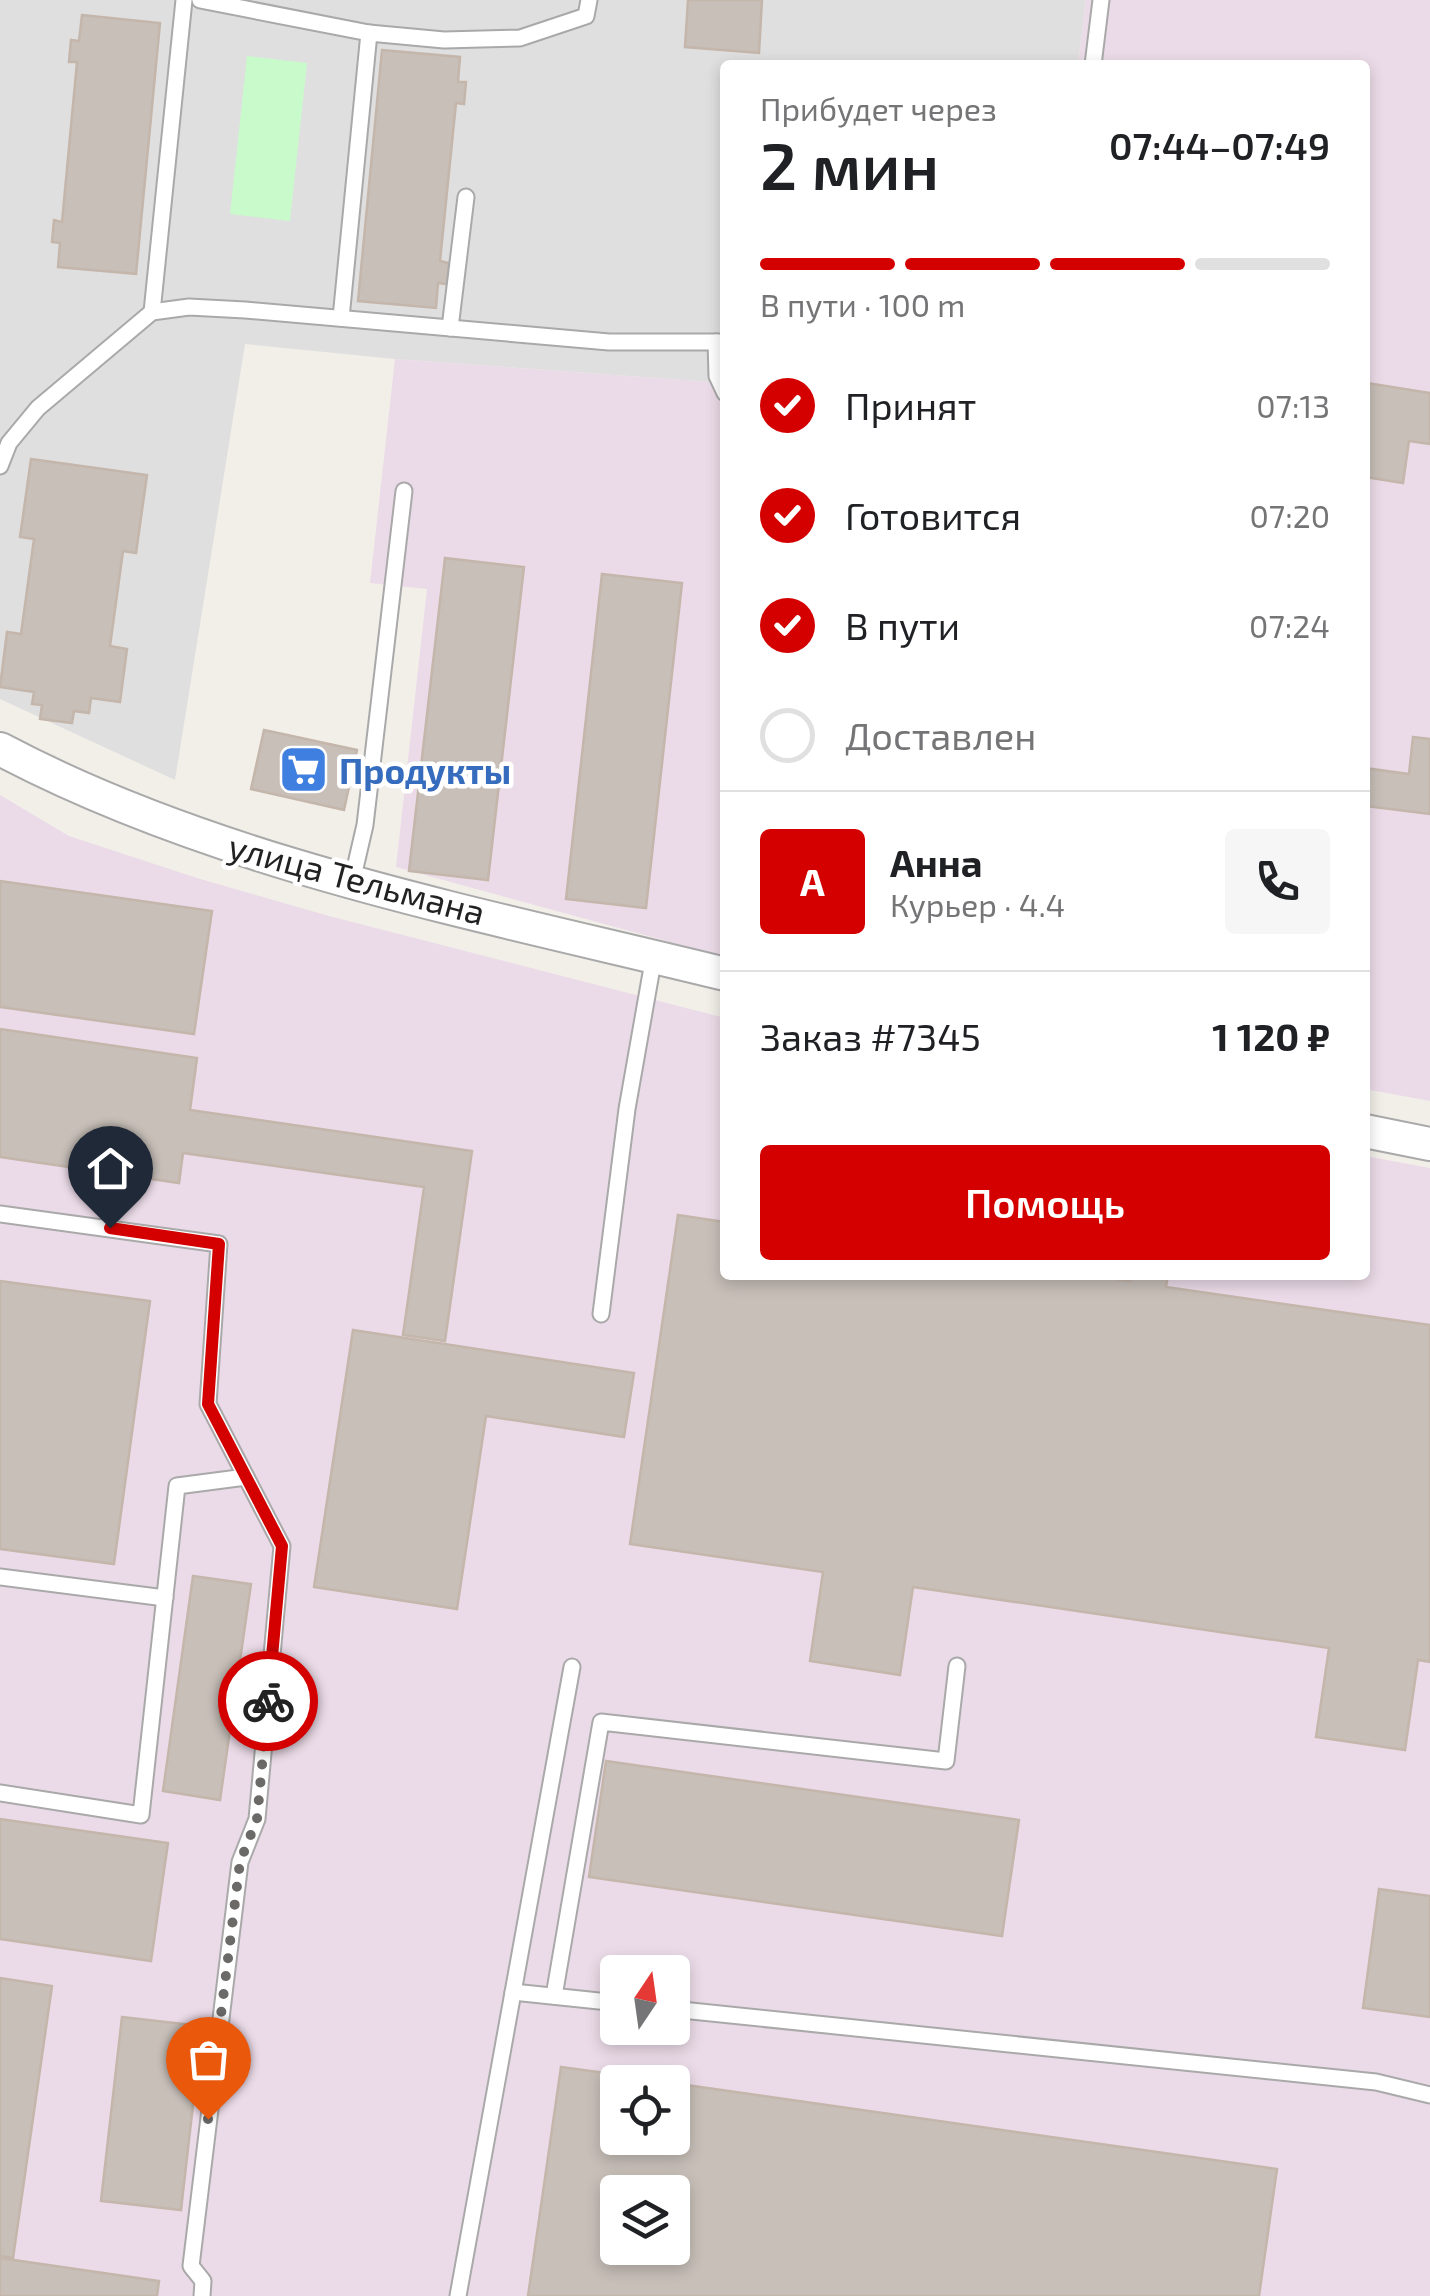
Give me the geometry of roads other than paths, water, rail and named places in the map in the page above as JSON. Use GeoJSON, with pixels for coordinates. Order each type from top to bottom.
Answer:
{"type":"FeatureCollection","features":[{"type":"Feature","properties":{"kind":"street","name":"улица Тельмана"},"geometry":{"type":"LineString","coordinates":[[0,750],[68,786],[244,850],[352,881],[720,973]]}},
{"type":"Feature","properties":{"kind":"street"},"geometry":{"type":"LineString","coordinates":[[1370,1131],[1430,1144]]}},
{"type":"Feature","properties":{"kind":"lane"},"geometry":{"type":"LineString","coordinates":[[152,312],[184,0]]}},
{"type":"Feature","properties":{"kind":"lane"},"geometry":{"type":"LineString","coordinates":[[200,0],[369,33],[444,40],[520,38],[586,16],[590,0]]}},
{"type":"Feature","properties":{"kind":"lane"},"geometry":{"type":"LineString","coordinates":[[1094,60],[1101,0]]}},
{"type":"Feature","properties":{"kind":"lane"},"geometry":{"type":"LineString","coordinates":[[341,318],[369,33]]}},
{"type":"Feature","properties":{"kind":"lane"},"geometry":{"type":"LineString","coordinates":[[450,328],[466,198]]}},
{"type":"Feature","properties":{"kind":"lane"},"geometry":{"type":"LineString","coordinates":[[0,466],[8,444],[38,408],[152,312],[189,307],[609,342],[720,342]]}},
{"type":"Feature","properties":{"kind":"lane"},"geometry":{"type":"LineString","coordinates":[[720,353],[720,381]]}},
{"type":"Feature","properties":{"kind":"lane"},"geometry":{"type":"LineString","coordinates":[[352,881],[365,825],[404,491]]}},
{"type":"Feature","properties":{"kind":"lane"},"geometry":{"type":"LineString","coordinates":[[602,1314],[627,1110],[654,956]]}},
{"type":"Feature","properties":{"kind":"lane"},"geometry":{"type":"LineString","coordinates":[[0,1214],[219,1244],[208,1404],[282,1546],[257,1819],[240,1862],[191,2266],[203,2282],[202,2296]]}},
{"type":"Feature","properties":{"kind":"lane"},"geometry":{"type":"LineString","coordinates":[[0,1792],[142,1814],[178,1486],[246,1477]]}},
{"type":"Feature","properties":{"kind":"lane"},"geometry":{"type":"LineString","coordinates":[[0,1577],[165,1598]]}},
{"type":"Feature","properties":{"kind":"lane"},"geometry":{"type":"LineString","coordinates":[[554,1996],[601,1722],[946,1762],[957,1666]]}},
{"type":"Feature","properties":{"kind":"lane"},"geometry":{"type":"LineString","coordinates":[[458,2296],[572,1668]]}},
{"type":"Feature","properties":{"kind":"lane"},"geometry":{"type":"LineString","coordinates":[[513,1992],[600,2001]]}},
{"type":"Feature","properties":{"kind":"lane"},"geometry":{"type":"LineString","coordinates":[[690,2011],[1376,2082],[1430,2095]]}},
{"type":"Feature","properties":{"kind":"place","name":"Продукты"},"geometry":{"type":"Point","coordinates":[304,770]}}]}
